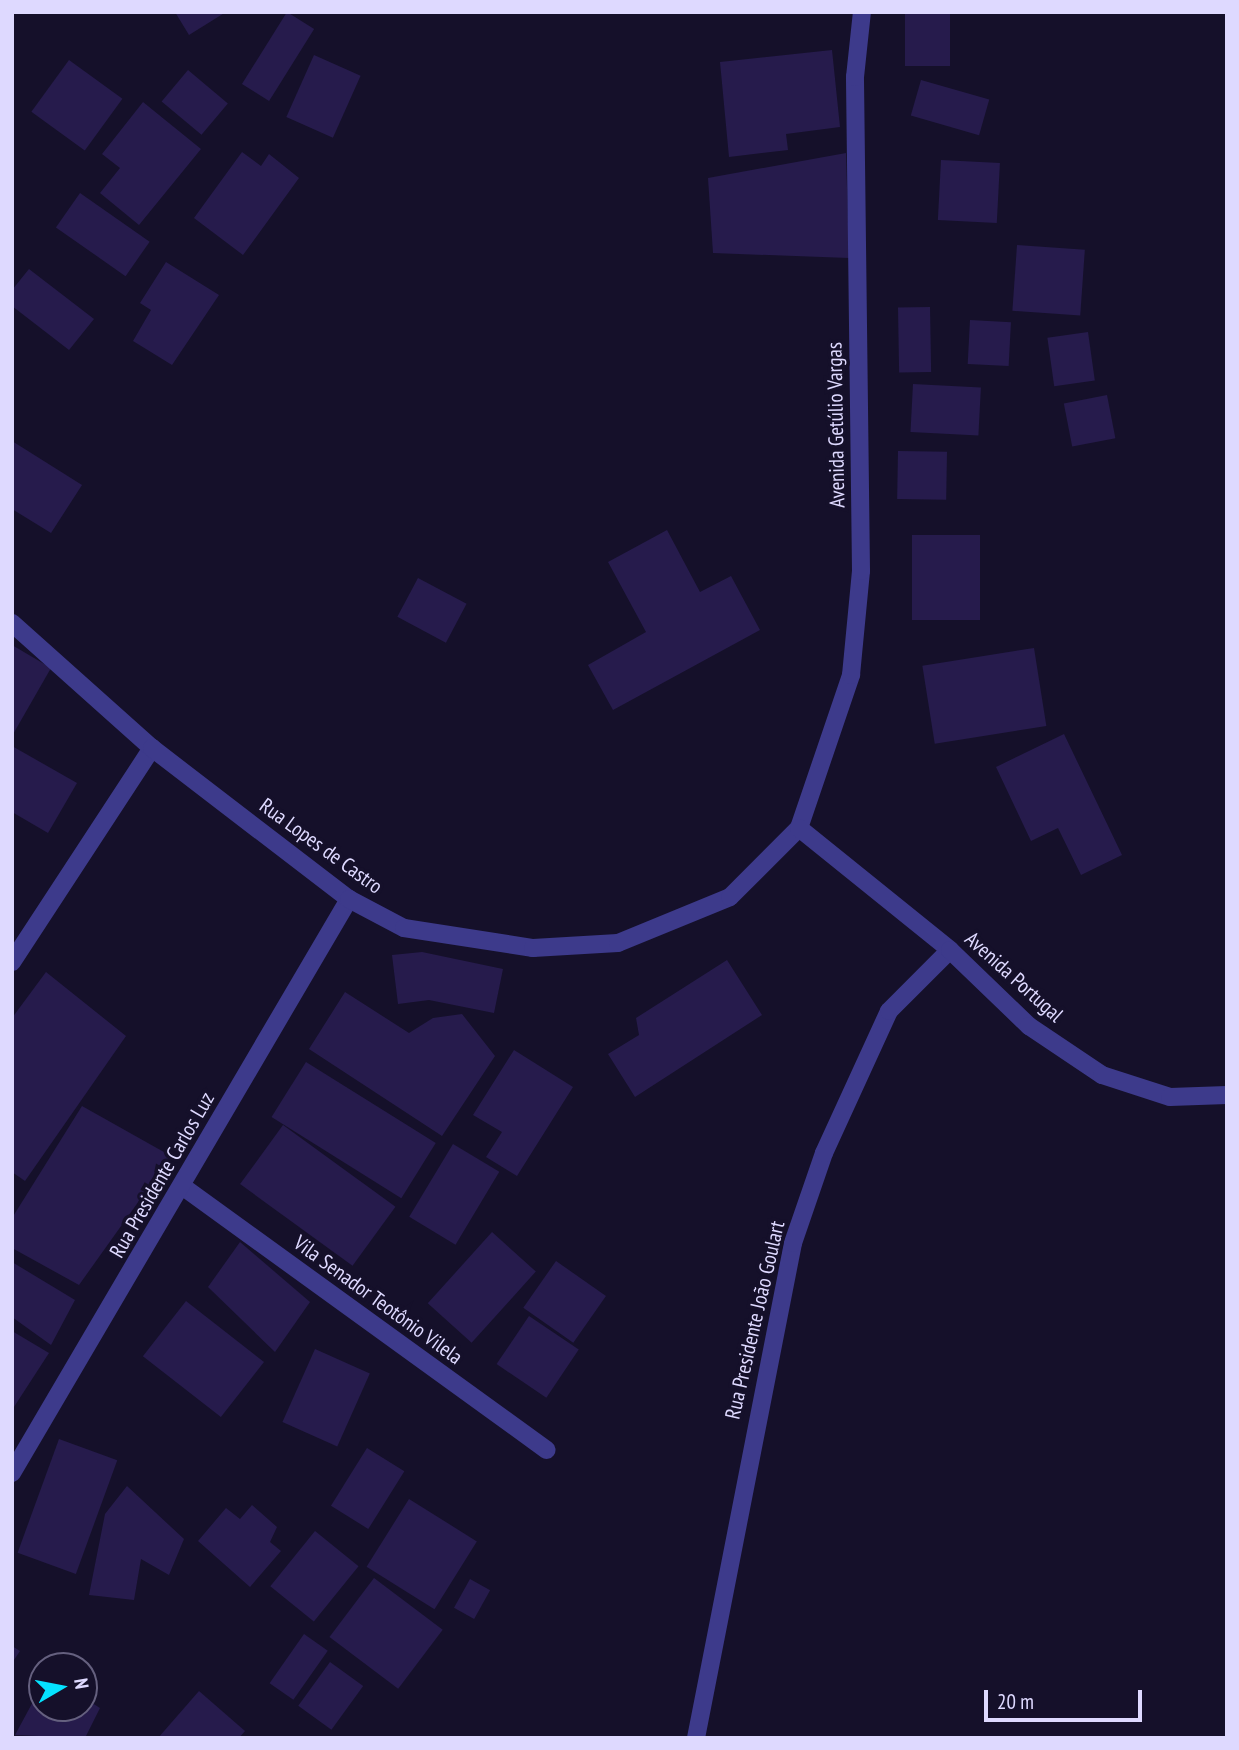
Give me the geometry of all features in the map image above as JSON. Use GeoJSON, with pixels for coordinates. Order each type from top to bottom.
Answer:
{"type":"FeatureCollection","features":[{"type":"Feature","properties":{"kind":"street","name":"Avenida Getúlio Vargas"},"geometry":{"type":"LineString","coordinates":[[799,828],[851,675],[861,571],[855,77],[862,12]]}},
{"type":"Feature","properties":{"kind":"street","name":"Rua Lopes de Castro"},"geometry":{"type":"LineString","coordinates":[[12,623],[152,748],[349,899],[404,928],[533,948],[618,943],[730,897],[799,828]]}},
{"type":"Feature","properties":{"kind":"street"},"geometry":{"type":"LineString","coordinates":[[12,962],[152,748]]}},
{"type":"Feature","properties":{"kind":"street","name":"Avenida Portugal"},"geometry":{"type":"LineString","coordinates":[[799,828],[950,950],[1029,1026],[1102,1075],[1170,1097],[1227,1094]]}},
{"type":"Feature","properties":{"kind":"street","name":"Rua Presidente Carlos Luz"},"geometry":{"type":"LineString","coordinates":[[12,1473],[349,899]]}},
{"type":"Feature","properties":{"kind":"street","name":"Rua Presidente João Goulart"},"geometry":{"type":"LineString","coordinates":[[696,1738],[793,1243],[824,1153],[889,1011],[950,950]]}},
{"type":"Feature","properties":{"kind":"street","name":"Vila Senador Teotônio Vilela"},"geometry":{"type":"LineString","coordinates":[[182,1186],[547,1450]]}},
{"type":"Feature","properties":{"kind":"building"},"geometry":{"type":"Polygon","coordinates":[[[175,12],[226,12],[189,35],[175,12]]]}},
{"type":"Feature","properties":{"kind":"building"},"geometry":{"type":"Polygon","coordinates":[[[287,12],[314,29],[269,101],[242,84],[287,12]]]}},
{"type":"Feature","properties":{"kind":"building"},"geometry":{"type":"Polygon","coordinates":[[[905,12],[950,12],[950,66],[905,66],[905,12]]]}},
{"type":"Feature","properties":{"kind":"building"},"geometry":{"type":"Polygon","coordinates":[[[832,50],[840,127],[786,134],[788,150],[729,157],[720,62],[832,50]]]}},
{"type":"Feature","properties":{"kind":"building"},"geometry":{"type":"Polygon","coordinates":[[[314,55],[361,76],[333,138],[286,117],[314,55]]]}},
{"type":"Feature","properties":{"kind":"building"},"geometry":{"type":"Polygon","coordinates":[[[69,60],[122,99],[85,151],[31,112],[69,60]]]}},
{"type":"Feature","properties":{"kind":"building"},"geometry":{"type":"Polygon","coordinates":[[[188,70],[228,103],[201,135],[162,101],[188,70]]]}},
{"type":"Feature","properties":{"kind":"building"},"geometry":{"type":"Polygon","coordinates":[[[921,80],[989,100],[979,135],[911,116],[921,80]]]}},
{"type":"Feature","properties":{"kind":"building"},"geometry":{"type":"Polygon","coordinates":[[[143,102],[201,149],[139,225],[100,193],[120,168],[102,154],[143,102]]]}},
{"type":"Feature","properties":{"kind":"building"},"geometry":{"type":"Polygon","coordinates":[[[242,152],[261,166],[269,154],[299,178],[243,255],[194,218],[242,152]]]}},
{"type":"Feature","properties":{"kind":"building"},"geometry":{"type":"Polygon","coordinates":[[[846,153],[849,258],[713,253],[708,178],[846,153]]]}},
{"type":"Feature","properties":{"kind":"building"},"geometry":{"type":"Polygon","coordinates":[[[941,160],[1000,163],[997,223],[938,220],[941,160]]]}},
{"type":"Feature","properties":{"kind":"building"},"geometry":{"type":"Polygon","coordinates":[[[80,193],[150,242],[126,276],[56,227],[80,193]]]}},
{"type":"Feature","properties":{"kind":"building"},"geometry":{"type":"Polygon","coordinates":[[[1017,245],[1085,250],[1080,316],[1012,311],[1017,245]]]}},
{"type":"Feature","properties":{"kind":"building"},"geometry":{"type":"Polygon","coordinates":[[[166,262],[219,295],[172,365],[133,341],[151,310],[140,303],[166,262]]]}},
{"type":"Feature","properties":{"kind":"building"},"geometry":{"type":"Polygon","coordinates":[[[29,269],[94,319],[69,350],[12,306],[12,290],[29,269]]]}},
{"type":"Feature","properties":{"kind":"building"},"geometry":{"type":"Polygon","coordinates":[[[930,307],[931,372],[899,373],[898,308],[930,307]]]}},
{"type":"Feature","properties":{"kind":"building"},"geometry":{"type":"Polygon","coordinates":[[[970,320],[1011,322],[1009,366],[968,364],[970,320]]]}},
{"type":"Feature","properties":{"kind":"building"},"geometry":{"type":"Polygon","coordinates":[[[1088,332],[1095,381],[1054,386],[1047,338],[1088,332]]]}},
{"type":"Feature","properties":{"kind":"building"},"geometry":{"type":"Polygon","coordinates":[[[913,384],[981,388],[978,435],[910,432],[913,384]]]}},
{"type":"Feature","properties":{"kind":"building"},"geometry":{"type":"Polygon","coordinates":[[[1107,395],[1115,438],[1072,447],[1064,403],[1107,395]]]}},
{"type":"Feature","properties":{"kind":"building"},"geometry":{"type":"Polygon","coordinates":[[[12,441],[82,485],[51,533],[12,509],[12,441]]]}},
{"type":"Feature","properties":{"kind":"building"},"geometry":{"type":"Polygon","coordinates":[[[898,451],[947,452],[946,500],[897,499],[898,451]]]}},
{"type":"Feature","properties":{"kind":"building"},"geometry":{"type":"Polygon","coordinates":[[[667,530],[700,592],[731,576],[760,630],[613,710],[588,665],[646,632],[608,562],[667,530]]]}},
{"type":"Feature","properties":{"kind":"building"},"geometry":{"type":"Polygon","coordinates":[[[912,535],[980,535],[980,620],[912,620],[912,535]]]}},
{"type":"Feature","properties":{"kind":"building"},"geometry":{"type":"Polygon","coordinates":[[[418,578],[467,604],[446,643],[397,617],[418,578]]]}},
{"type":"Feature","properties":{"kind":"building"},"geometry":{"type":"Polygon","coordinates":[[[12,645],[51,668],[12,736],[12,645]]]}},
{"type":"Feature","properties":{"kind":"building"},"geometry":{"type":"Polygon","coordinates":[[[1034,648],[1046,726],[935,744],[922,666],[1034,648]]]}},
{"type":"Feature","properties":{"kind":"building"},"geometry":{"type":"Polygon","coordinates":[[[1064,734],[1122,855],[1081,875],[1058,828],[1031,841],[996,767],[1064,734]]]}},
{"type":"Feature","properties":{"kind":"building"},"geometry":{"type":"Polygon","coordinates":[[[12,746],[77,783],[48,833],[12,812],[12,746]]]}},
{"type":"Feature","properties":{"kind":"building"},"geometry":{"type":"Polygon","coordinates":[[[422,952],[503,969],[494,1013],[429,1000],[398,1004],[392,955],[422,952]]]}},
{"type":"Feature","properties":{"kind":"building"},"geometry":{"type":"Polygon","coordinates":[[[727,960],[762,1015],[635,1097],[608,1054],[639,1035],[636,1018],[727,960]]]}},
{"type":"Feature","properties":{"kind":"building"},"geometry":{"type":"Polygon","coordinates":[[[46,972],[126,1036],[25,1181],[12,1172],[12,1018],[46,972]]]}},
{"type":"Feature","properties":{"kind":"building"},"geometry":{"type":"Polygon","coordinates":[[[345,992],[409,1033],[433,1018],[462,1014],[495,1056],[442,1136],[309,1049],[345,992]]]}},
{"type":"Feature","properties":{"kind":"building"},"geometry":{"type":"Polygon","coordinates":[[[514,1050],[573,1087],[517,1176],[486,1157],[502,1132],[473,1115],[514,1050]]]}},
{"type":"Feature","properties":{"kind":"building"},"geometry":{"type":"Polygon","coordinates":[[[306,1062],[436,1143],[401,1198],[272,1117],[306,1062]]]}},
{"type":"Feature","properties":{"kind":"building"},"geometry":{"type":"Polygon","coordinates":[[[82,1106],[171,1156],[79,1285],[12,1248],[12,1218],[82,1106]]]}},
{"type":"Feature","properties":{"kind":"building"},"geometry":{"type":"Polygon","coordinates":[[[283,1125],[395,1207],[353,1266],[240,1184],[283,1125]]]}},
{"type":"Feature","properties":{"kind":"building"},"geometry":{"type":"Polygon","coordinates":[[[453,1144],[499,1172],[456,1245],[409,1217],[453,1144]]]}},
{"type":"Feature","properties":{"kind":"building"},"geometry":{"type":"Polygon","coordinates":[[[492,1232],[536,1271],[472,1343],[428,1303],[492,1232]]]}},
{"type":"Feature","properties":{"kind":"building"},"geometry":{"type":"Polygon","coordinates":[[[240,1242],[310,1302],[275,1352],[208,1287],[240,1242]]]}},
{"type":"Feature","properties":{"kind":"building"},"geometry":{"type":"Polygon","coordinates":[[[556,1261],[606,1296],[573,1343],[523,1308],[556,1261]]]}},
{"type":"Feature","properties":{"kind":"building"},"geometry":{"type":"Polygon","coordinates":[[[12,1262],[75,1300],[51,1345],[12,1317],[12,1262]]]}},
{"type":"Feature","properties":{"kind":"building"},"geometry":{"type":"Polygon","coordinates":[[[186,1301],[264,1362],[221,1417],[143,1356],[186,1301]]]}},
{"type":"Feature","properties":{"kind":"building"},"geometry":{"type":"Polygon","coordinates":[[[529,1316],[579,1350],[546,1398],[497,1364],[529,1316]]]}},
{"type":"Feature","properties":{"kind":"building"},"geometry":{"type":"Polygon","coordinates":[[[12,1331],[49,1353],[12,1410],[12,1331]]]}},
{"type":"Feature","properties":{"kind":"building"},"geometry":{"type":"Polygon","coordinates":[[[315,1349],[370,1373],[337,1446],[282,1422],[315,1349]]]}},
{"type":"Feature","properties":{"kind":"building"},"geometry":{"type":"Polygon","coordinates":[[[59,1439],[117,1460],[76,1574],[18,1553],[59,1439]]]}},
{"type":"Feature","properties":{"kind":"building"},"geometry":{"type":"Polygon","coordinates":[[[367,1448],[404,1471],[368,1529],[331,1506],[367,1448]]]}},
{"type":"Feature","properties":{"kind":"building"},"geometry":{"type":"Polygon","coordinates":[[[127,1486],[184,1539],[169,1575],[141,1559],[134,1600],[89,1595],[105,1514],[127,1486]]]}},
{"type":"Feature","properties":{"kind":"building"},"geometry":{"type":"Polygon","coordinates":[[[409,1499],[477,1541],[434,1609],[367,1567],[409,1499]]]}},
{"type":"Feature","properties":{"kind":"building"},"geometry":{"type":"Polygon","coordinates":[[[252,1505],[277,1527],[270,1542],[281,1551],[250,1587],[198,1541],[226,1508],[240,1519],[252,1505]]]}},
{"type":"Feature","properties":{"kind":"building"},"geometry":{"type":"Polygon","coordinates":[[[315,1531],[359,1566],[314,1621],[270,1586],[315,1531]]]}},
{"type":"Feature","properties":{"kind":"building"},"geometry":{"type":"Polygon","coordinates":[[[374,1578],[443,1630],[398,1689],[329,1637],[374,1578]]]}},
{"type":"Feature","properties":{"kind":"building"},"geometry":{"type":"Polygon","coordinates":[[[470,1579],[490,1590],[474,1619],[454,1608],[470,1579]]]}},
{"type":"Feature","properties":{"kind":"building"},"geometry":{"type":"Polygon","coordinates":[[[304,1634],[328,1651],[293,1700],[270,1683],[304,1634]]]}},
{"type":"Feature","properties":{"kind":"building"},"geometry":{"type":"Polygon","coordinates":[[[12,1646],[20,1651],[12,1663],[12,1646]]]}},
{"type":"Feature","properties":{"kind":"building"},"geometry":{"type":"Polygon","coordinates":[[[330,1662],[363,1686],[331,1730],[298,1706],[330,1662]]]}},
{"type":"Feature","properties":{"kind":"building"},"geometry":{"type":"Polygon","coordinates":[[[199,1691],[245,1731],[239,1738],[158,1738],[199,1691]]]}},
{"type":"Feature","properties":{"kind":"building"},"geometry":{"type":"Polygon","coordinates":[[[28,1711],[28,1722],[93,1722],[85,1738],[15,1735],[28,1711]]]}}]}
